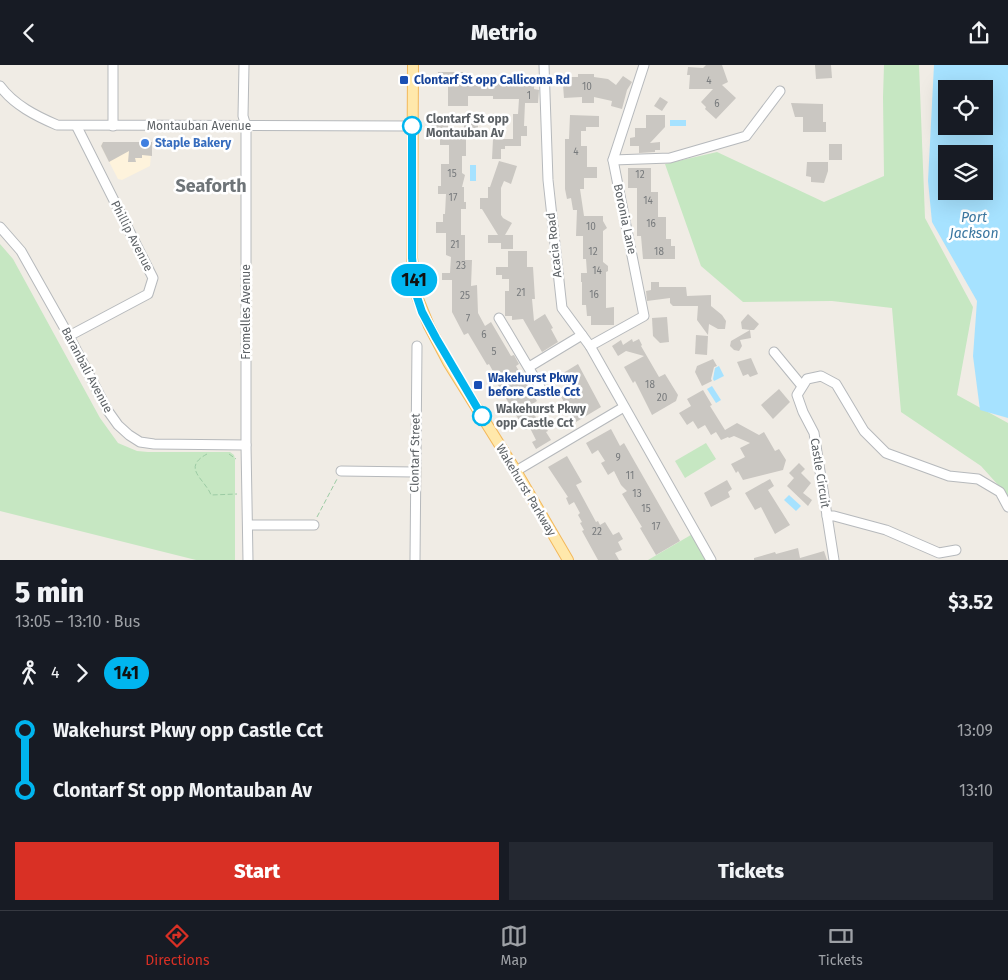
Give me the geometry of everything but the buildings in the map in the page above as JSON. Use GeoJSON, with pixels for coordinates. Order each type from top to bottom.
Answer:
{"type":"FeatureCollection","features":[{"type":"Feature","properties":{"kind":"main road"},"geometry":{"type":"LineString","coordinates":[[412,126],[413,65]]}},
{"type":"Feature","properties":{"kind":"main road","name":"Wakehurst Parkway"},"geometry":{"type":"LineString","coordinates":[[412,126],[412,258],[416,294],[429,326],[448,362],[516,471],[568,560]]}},
{"type":"Feature","properties":{"kind":"street"},"geometry":{"type":"LineString","coordinates":[[113,65],[113,126]]}},
{"type":"Feature","properties":{"kind":"street","name":"Fromelles Avenue"},"geometry":{"type":"LineString","coordinates":[[244,65],[244,116],[246,126],[248,560]]}},
{"type":"Feature","properties":{"kind":"street","name":"Acacia Road"},"geometry":{"type":"LineString","coordinates":[[544,65],[548,180],[562,308],[590,346],[624,407]]}},
{"type":"Feature","properties":{"kind":"street","name":"Boronia Lane"},"geometry":{"type":"LineString","coordinates":[[590,346],[644,316],[613,159],[644,65]]}},
{"type":"Feature","properties":{"kind":"street","name":"Montauban Avenue"},"geometry":{"type":"LineString","coordinates":[[0,86],[7,95],[36,116],[57,125],[77,127],[412,126]]}},
{"type":"Feature","properties":{"kind":"street"},"geometry":{"type":"LineString","coordinates":[[613,159],[670,158],[746,136],[780,91]]}},
{"type":"Feature","properties":{"kind":"street","name":"Phillip Avenue"},"geometry":{"type":"LineString","coordinates":[[69,337],[148,294],[153,278],[77,127]]}},
{"type":"Feature","properties":{"kind":"street","name":"Baranbali Avenue"},"geometry":{"type":"LineString","coordinates":[[0,227],[21,251],[108,411],[118,425],[129,435],[140,442],[154,444],[246,445]]}},
{"type":"Feature","properties":{"kind":"street"},"geometry":{"type":"LineString","coordinates":[[499,317],[544,392]]}},
{"type":"Feature","properties":{"kind":"street"},"geometry":{"type":"LineString","coordinates":[[529,367],[582,335]]}},
{"type":"Feature","properties":{"kind":"street","name":"Clontarf Street"},"geometry":{"type":"LineString","coordinates":[[415,560],[414,472],[417,346]]}},
{"type":"Feature","properties":{"kind":"street"},"geometry":{"type":"LineString","coordinates":[[774,352],[802,386],[807,379],[821,376],[836,384],[864,431],[886,453],[949,476],[978,479],[1000,492],[1008,507]]}},
{"type":"Feature","properties":{"kind":"street","name":"Castle Circuit"},"geometry":{"type":"LineString","coordinates":[[802,386],[797,395],[814,433],[834,560]]}},
{"type":"Feature","properties":{"kind":"street"},"geometry":{"type":"LineString","coordinates":[[516,471],[624,407],[711,560]]}},
{"type":"Feature","properties":{"kind":"street"},"geometry":{"type":"LineString","coordinates":[[341,471],[414,472]]}},
{"type":"Feature","properties":{"kind":"street"},"geometry":{"type":"LineString","coordinates":[[827,516],[834,516],[886,530],[939,553],[956,550]]}},
{"type":"Feature","properties":{"kind":"street"},"geometry":{"type":"LineString","coordinates":[[248,525],[314,525]]}},
{"type":"Feature","properties":{"kind":"path"},"geometry":{"type":"LineString","coordinates":[[209,453],[199,458],[195,465],[196,472],[211,495],[240,494]]}},
{"type":"Feature","properties":{"kind":"path"},"geometry":{"type":"LineString","coordinates":[[228,453],[236,459]]}},
{"type":"Feature","properties":{"kind":"path"},"geometry":{"type":"LineString","coordinates":[[314,525],[341,471]]}},
{"type":"Feature","properties":{"kind":"shaded area"},"geometry":{"type":"Polygon","coordinates":[[[103,142],[152,142],[150,166],[122,180],[118,179],[101,146],[103,142]]]}},
{"type":"Feature","properties":{"kind":"green space"},"geometry":{"type":"Polygon","coordinates":[[[884,65],[919,65],[925,218],[973,307],[957,395],[1008,423],[1008,496],[981,466],[901,412],[892,308],[832,301],[743,302],[701,266],[665,164],[717,152],[824,202],[884,176],[884,65]]]}},
{"type":"Feature","properties":{"kind":"green space"},"geometry":{"type":"Polygon","coordinates":[[[0,244],[13,259],[100,418],[118,443],[137,451],[230,452],[234,455],[235,560],[196,560],[0,511],[0,244]]]}},
{"type":"Feature","properties":{"kind":"green space"},"geometry":{"type":"Polygon","coordinates":[[[706,443],[716,459],[685,478],[675,461],[706,443]]]}},
{"type":"Feature","properties":{"kind":"green space"},"geometry":{"type":"Polygon","coordinates":[[[696,532],[709,558],[705,560],[648,560],[696,532]]]}},
{"type":"Feature","properties":{"kind":"water","name":"Port Jackson"},"geometry":{"type":"Polygon","coordinates":[[[934,65],[1008,65],[1008,418],[980,410],[973,356],[977,301],[932,222],[928,181],[934,65]]]}},
{"type":"Feature","properties":{"kind":"water"},"geometry":{"type":"Polygon","coordinates":[[[670,120],[686,120],[686,126],[670,126],[670,120]]]}},
{"type":"Feature","properties":{"kind":"water"},"geometry":{"type":"Polygon","coordinates":[[[470,165],[476,165],[476,181],[470,181],[470,165]]]}},
{"type":"Feature","properties":{"kind":"water"},"geometry":{"type":"Polygon","coordinates":[[[719,366],[724,376],[714,381],[715,368],[719,366]]]}},
{"type":"Feature","properties":{"kind":"water"},"geometry":{"type":"Polygon","coordinates":[[[712,386],[721,400],[716,403],[707,389],[712,386]]]}},
{"type":"Feature","properties":{"kind":"water"},"geometry":{"type":"Polygon","coordinates":[[[789,495],[801,506],[796,511],[784,500],[789,495]]]}},
{"type":"Feature","properties":{"kind":"bus line","name":"141"},"geometry":{"type":"LineString","coordinates":[[412,126],[412,258],[416,294],[422,312],[448,362],[482,416]]}},
{"type":"Feature","properties":{"kind":"place","name":"Clontarf St opp Callicoma Rd"},"geometry":{"type":"Point","coordinates":[404,80]}},
{"type":"Feature","properties":{"kind":"place","name":"Clontarf St opp Montauban Av"},"geometry":{"type":"Point","coordinates":[412,126]}},
{"type":"Feature","properties":{"kind":"place","name":"Staple Bakery"},"geometry":{"type":"Point","coordinates":[145,143]}},
{"type":"Feature","properties":{"kind":"place","name":"Wakehurst Pkwy before Castle Cct"},"geometry":{"type":"Point","coordinates":[478,385]}},
{"type":"Feature","properties":{"kind":"place","name":"Wakehurst Pkwy opp Castle Cct"},"geometry":{"type":"Point","coordinates":[482,416]}},
{"type":"Feature","properties":{"kind":"district","name":"Seaforth"},"geometry":{"type":"Point","coordinates":[211,186]}}]}
